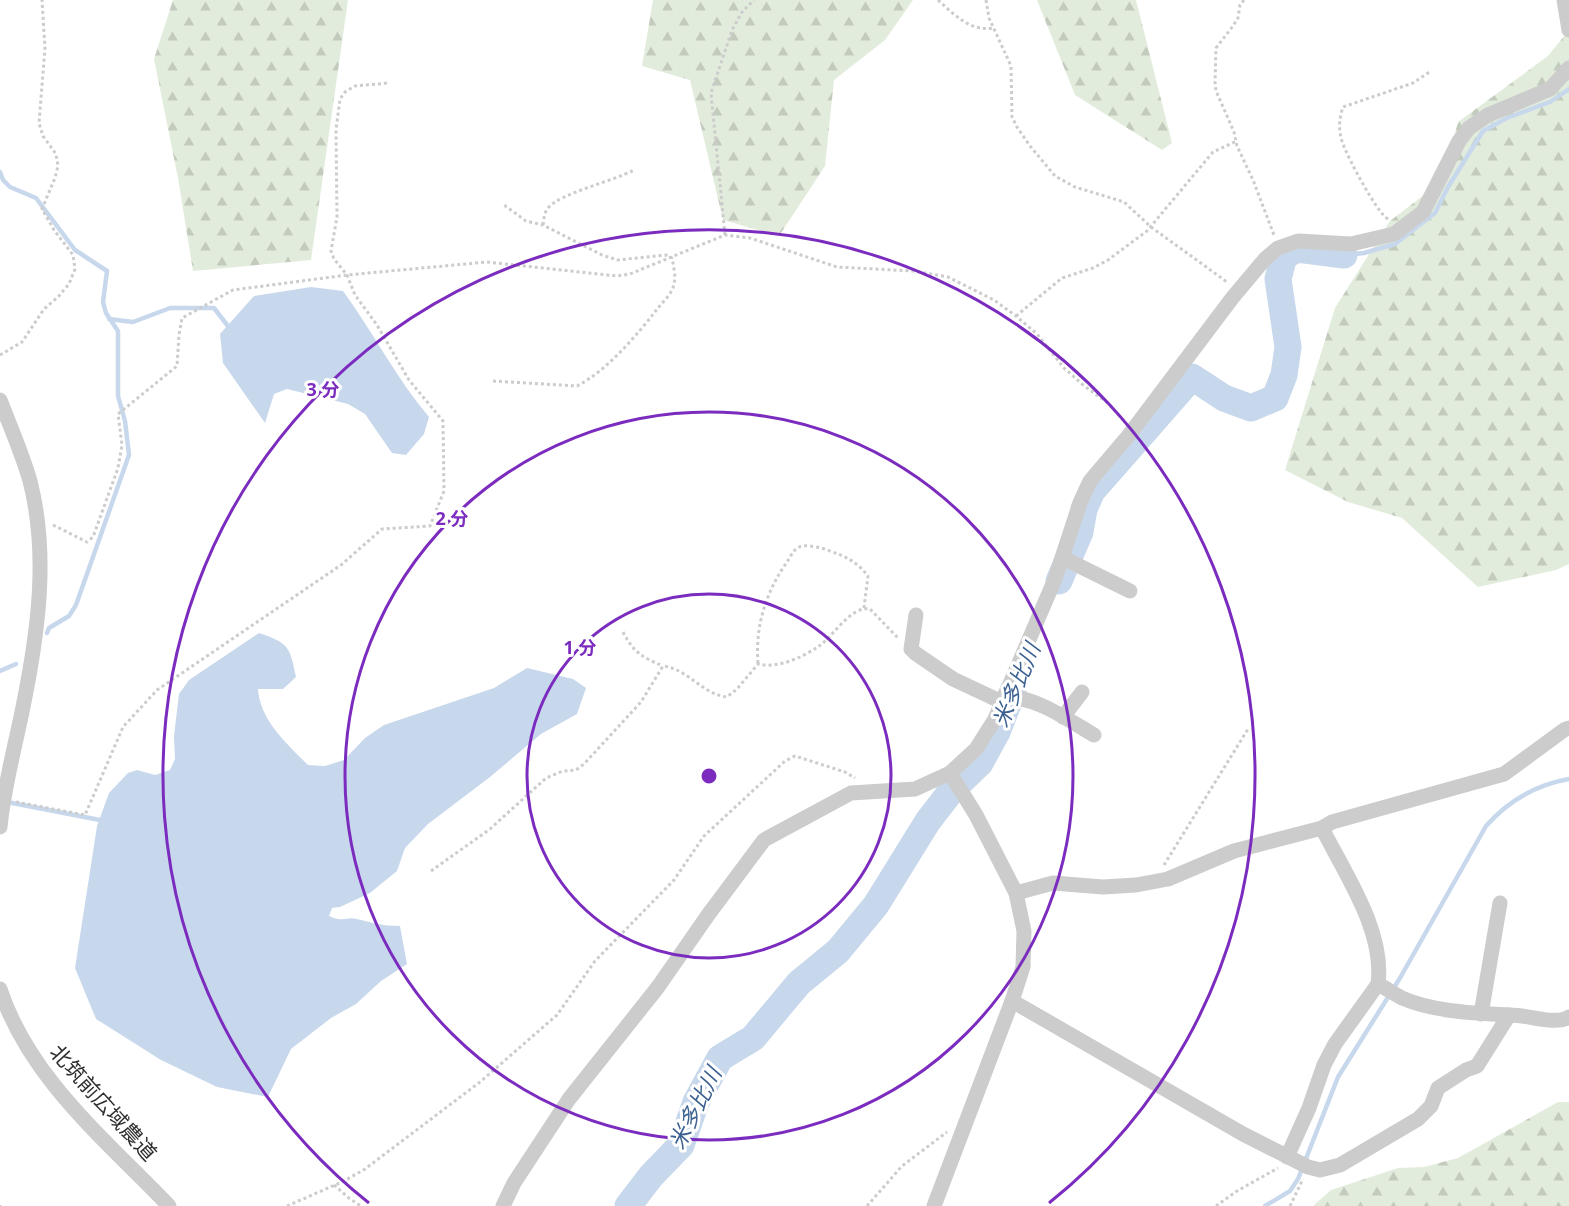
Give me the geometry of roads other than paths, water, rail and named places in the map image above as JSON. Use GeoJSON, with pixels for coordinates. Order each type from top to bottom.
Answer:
{"type":"FeatureCollection","features":[{"type":"Feature","properties":{"kind":"street"},"geometry":{"type":"LineString","coordinates":[[1564,0],[1569,30]]}},
{"type":"Feature","properties":{"kind":"street"},"geometry":{"type":"LineString","coordinates":[[503,1206],[514,1183],[569,1099],[658,987],[764,840],[851,793],[915,789],[950,773],[976,749],[995,719],[1063,558],[1080,502],[1090,481],[1265,259],[1278,248],[1298,241],[1350,244],[1394,234],[1423,212],[1469,128],[1488,115],[1550,89],[1569,68]]}},
{"type":"Feature","properties":{"kind":"street"},"geometry":{"type":"LineString","coordinates":[[0,400],[30,481],[37,522],[41,579],[23,706],[2,799],[0,827]]}},
{"type":"Feature","properties":{"kind":"street"},"geometry":{"type":"LineString","coordinates":[[1063,558],[1130,591]]}},
{"type":"Feature","properties":{"kind":"street"},"geometry":{"type":"LineString","coordinates":[[916,615],[911,649],[952,679],[1003,699],[1021,697],[1047,707],[1094,735]]}},
{"type":"Feature","properties":{"kind":"street"},"geometry":{"type":"LineString","coordinates":[[1063,717],[1082,692]]}},
{"type":"Feature","properties":{"kind":"street"},"geometry":{"type":"LineString","coordinates":[[1016,892],[1053,883],[1103,887],[1136,885],[1168,879],[1234,851],[1322,828],[1332,822],[1504,774],[1569,728]]}},
{"type":"Feature","properties":{"kind":"street"},"geometry":{"type":"LineString","coordinates":[[934,1206],[1023,967],[1024,931],[1016,892],[976,815],[950,773]]}},
{"type":"Feature","properties":{"kind":"street"},"geometry":{"type":"LineString","coordinates":[[1287,1157],[1309,1108],[1324,1065],[1335,1044],[1378,984],[1377,951],[1368,916],[1322,828]]}},
{"type":"Feature","properties":{"kind":"street"},"geometry":{"type":"LineString","coordinates":[[1481,1014],[1500,903]]}},
{"type":"Feature","properties":{"kind":"street"},"geometry":{"type":"LineString","coordinates":[[1378,984],[1404,998],[1432,1006],[1481,1014],[1518,1015],[1555,1021],[1569,1017]]}},
{"type":"Feature","properties":{"kind":"street","name":"北筑前広域農道"},"geometry":{"type":"LineString","coordinates":[[0,989],[12,1020],[44,1074],[170,1206]]}},
{"type":"Feature","properties":{"kind":"street"},"geometry":{"type":"LineString","coordinates":[[1012,1001],[1287,1157],[1320,1170],[1340,1165],[1418,1119],[1431,1106],[1438,1088],[1466,1070],[1477,1066],[1509,1016]]}},
{"type":"Feature","properties":{"kind":"water"},"geometry":{"type":"Polygon","coordinates":[[[311,287],[343,291],[406,387],[429,417],[424,434],[406,455],[392,453],[365,414],[348,404],[287,389],[274,394],[265,423],[223,363],[220,334],[254,296],[311,287]]]}},
{"type":"Feature","properties":{"kind":"water"},"geometry":{"type":"Polygon","coordinates":[[[259,633],[282,643],[290,653],[296,677],[283,689],[258,689],[264,711],[276,731],[308,765],[325,766],[344,760],[365,738],[384,725],[494,688],[527,668],[573,679],[586,688],[577,714],[541,734],[490,777],[428,824],[405,848],[397,871],[370,893],[340,907],[332,908],[329,916],[334,918],[353,918],[383,925],[400,926],[407,964],[381,981],[356,1004],[331,1018],[291,1049],[268,1097],[217,1087],[161,1060],[96,1019],[75,968],[97,826],[109,793],[128,773],[137,770],[155,775],[170,770],[175,759],[174,736],[179,694],[189,680],[259,633]]]}},
{"type":"Feature","properties":{"kind":"waterway"},"geometry":{"type":"LineString","coordinates":[[1344,255],[1364,253],[1395,244],[1435,213],[1448,187],[1483,131],[1507,118],[1550,102],[1569,89]]}},
{"type":"Feature","properties":{"kind":"waterway"},"geometry":{"type":"LineString","coordinates":[[0,172],[3,180],[10,187],[36,198],[75,250],[107,271],[103,302],[106,313],[118,331],[118,396],[125,421],[129,455],[76,605],[69,616],[49,628],[47,633]]}},
{"type":"Feature","properties":{"kind":"waterway","name":"米多比川"},"geometry":{"type":"LineString","coordinates":[[1059,581],[1080,532],[1084,509],[1092,491],[1192,377],[1224,398],[1251,408],[1275,398],[1284,375],[1288,347],[1278,279],[1284,256],[1297,249],[1344,255]]}},
{"type":"Feature","properties":{"kind":"waterway"},"geometry":{"type":"LineString","coordinates":[[109,319],[133,322],[170,308],[214,308],[231,330]]}},
{"type":"Feature","properties":{"kind":"waterway"},"geometry":{"type":"LineString","coordinates":[[0,671],[16,664]]}},
{"type":"Feature","properties":{"kind":"waterway","name":"米多比川"},"geometry":{"type":"LineString","coordinates":[[628,1206],[651,1176],[681,1145],[696,1102],[720,1058],[753,1038],[799,983],[838,951],[876,905],[928,821],[952,790],[980,763],[997,732],[1013,691]]}},
{"type":"Feature","properties":{"kind":"waterway"},"geometry":{"type":"LineString","coordinates":[[1265,1206],[1290,1191],[1298,1179],[1338,1077],[1400,978],[1486,826],[1513,801],[1523,795],[1545,785],[1569,779]]}},
{"type":"Feature","properties":{"kind":"waterway"},"geometry":{"type":"LineString","coordinates":[[7,802],[105,821]]}}]}
